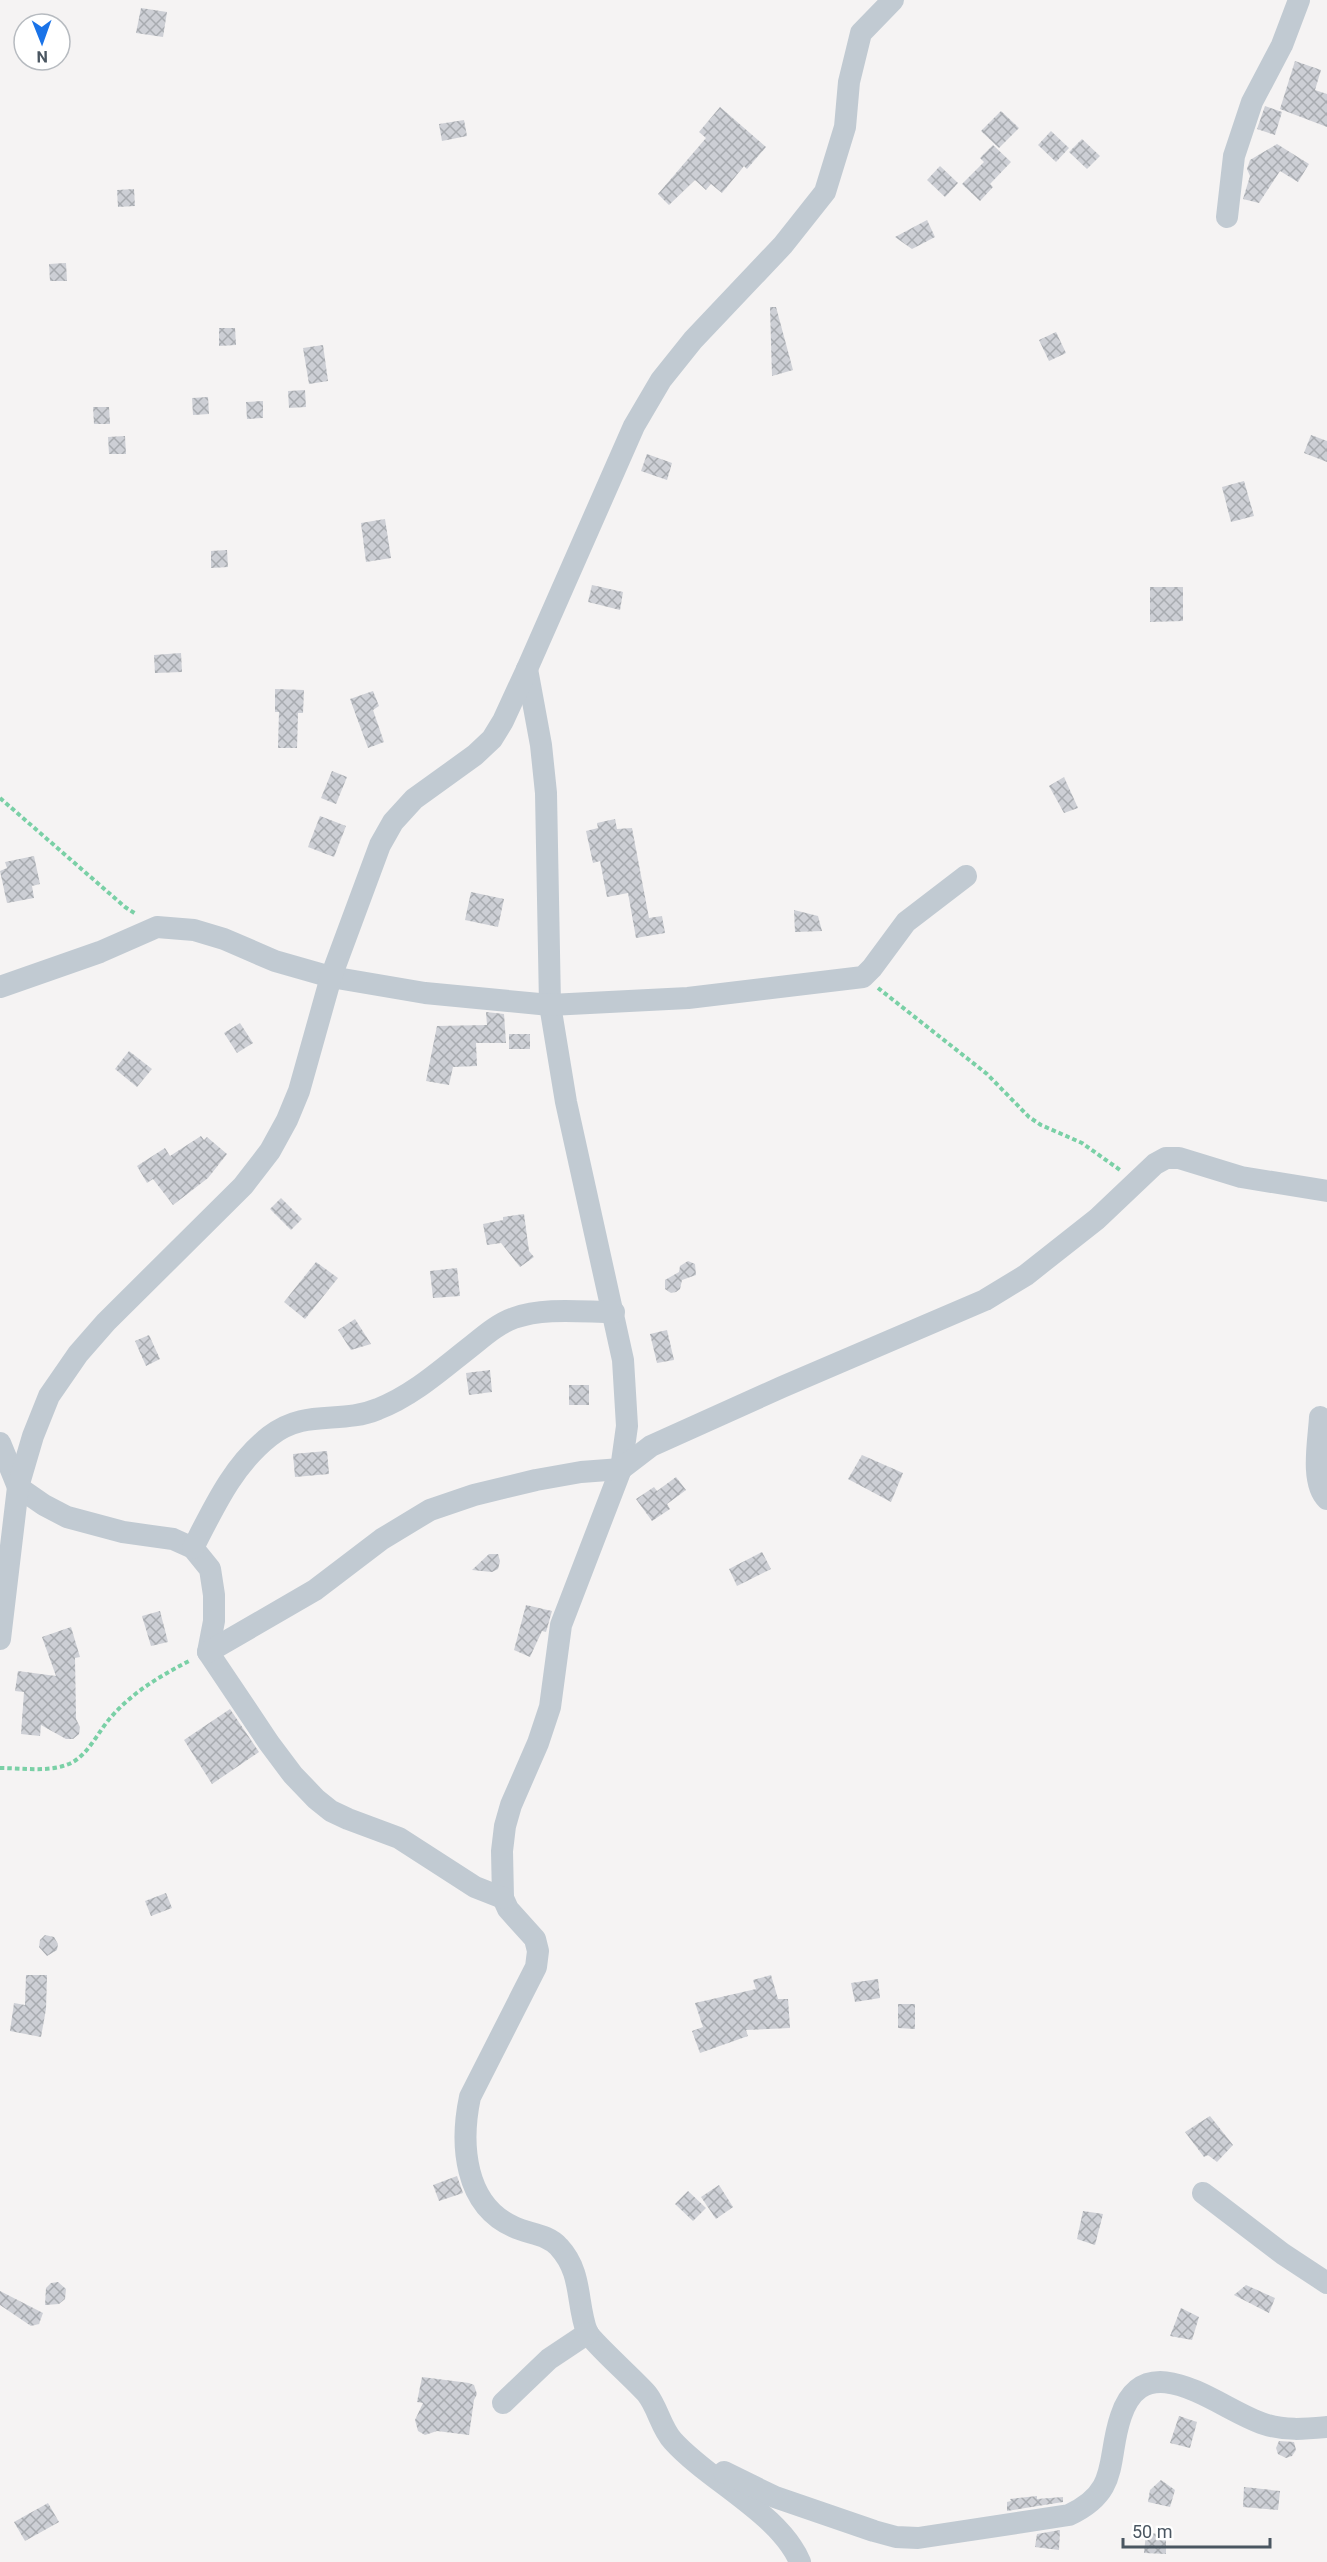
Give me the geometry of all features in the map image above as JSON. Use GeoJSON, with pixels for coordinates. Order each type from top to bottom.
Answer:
{"type":"FeatureCollection","features":[{"type":"Feature","properties":{"kind":"street"},"geometry":{"type":"LineString","coordinates":[[0,1639],[4,1581],[18,1487],[33,1436],[49,1395],[78,1354],[106,1322],[243,1186],[270,1151],[287,1120],[299,1091],[331,977],[380,845],[393,822],[414,799],[475,755],[492,739],[527,669],[634,426],[661,380],[693,340],[783,245],[825,192],[845,127],[849,82],[861,33],[892,0]]}},
{"type":"Feature","properties":{"kind":"street"},"geometry":{"type":"LineString","coordinates":[[1227,217],[1234,156],[1252,102],[1282,45],[1299,0]]}},
{"type":"Feature","properties":{"kind":"street"},"geometry":{"type":"LineString","coordinates":[[527,669],[541,745],[546,793],[550,1005],[566,1102],[623,1360],[627,1426],[621,1468],[567,1608],[558,1644],[550,1707],[538,1743],[511,1804],[502,1851],[502,1898],[508,1910],[535,1939],[538,1951],[531,1980],[470,2097],[465,2118],[468,2167],[472,2183],[491,2213],[516,2229],[536,2234],[557,2244],[570,2261],[588,2333],[644,2391],[671,2439],[684,2453],[779,2532],[794,2548],[800,2562]]}},
{"type":"Feature","properties":{"kind":"street"},"geometry":{"type":"LineString","coordinates":[[0,987],[100,952],[157,927],[194,930],[224,939],[275,962],[331,977],[425,993],[550,1005],[688,998],[863,977],[906,922],[966,876]]}},
{"type":"Feature","properties":{"kind":"street"},"geometry":{"type":"LineString","coordinates":[[208,1652],[315,1590],[382,1539],[430,1510],[474,1495],[536,1480],[621,1468],[651,1446],[985,1300],[1026,1275],[1070,1240],[1155,1164],[1166,1158],[1240,1177],[1327,1191]]}},
{"type":"Feature","properties":{"kind":"street"},"geometry":{"type":"LineString","coordinates":[[193,1548],[220,1496],[238,1468],[267,1438],[286,1424],[312,1418],[350,1416],[377,1410],[402,1397],[492,1330],[515,1317],[543,1312],[614,1312]]}},
{"type":"Feature","properties":{"kind":"street"},"geometry":{"type":"LineString","coordinates":[[1320,1417],[1317,1454],[1318,1482],[1322,1494],[1327,1499]]}},
{"type":"Feature","properties":{"kind":"street"},"geometry":{"type":"LineString","coordinates":[[627,1426],[651,1446]]}},
{"type":"Feature","properties":{"kind":"street"},"geometry":{"type":"LineString","coordinates":[[0,1443],[18,1487],[67,1517],[123,1532],[173,1539],[193,1548],[210,1569],[214,1595],[214,1621],[208,1652],[292,1774],[331,1811],[348,1820],[399,1838],[467,1882],[502,1898]]}},
{"type":"Feature","properties":{"kind":"street"},"geometry":{"type":"LineString","coordinates":[[1203,2193],[1283,2254],[1327,2283]]}},
{"type":"Feature","properties":{"kind":"street"},"geometry":{"type":"LineString","coordinates":[[503,2403],[549,2359],[588,2333]]}},
{"type":"Feature","properties":{"kind":"street"},"geometry":{"type":"LineString","coordinates":[[684,2453],[775,2497],[874,2532],[896,2537],[918,2538],[1070,2515],[1085,2508],[1107,2482],[1119,2420],[1126,2400],[1137,2388],[1153,2382],[1172,2382],[1265,2425],[1290,2430],[1327,2427]]}},
{"type":"Feature","properties":{"kind":"path"},"geometry":{"type":"LineString","coordinates":[[0,798],[125,907],[157,927]]}},
{"type":"Feature","properties":{"kind":"path"},"geometry":{"type":"LineString","coordinates":[[863,977],[987,1074],[1029,1117],[1041,1125],[1082,1143],[1137,1182]]}},
{"type":"Feature","properties":{"kind":"path"},"geometry":{"type":"LineString","coordinates":[[0,1768],[54,1767],[73,1762],[84,1753],[111,1717],[140,1690],[159,1677],[208,1652]]}},
{"type":"Feature","properties":{"kind":"building"},"geometry":{"type":"Polygon","coordinates":[[[141,8],[167,12],[163,37],[136,33],[141,8]]]}},
{"type":"Feature","properties":{"kind":"building"},"geometry":{"type":"Polygon","coordinates":[[[1295,61],[1321,70],[1315,90],[1327,94],[1327,127],[1280,109],[1295,61]]]}},
{"type":"Feature","properties":{"kind":"building"},"geometry":{"type":"Polygon","coordinates":[[[1265,106],[1282,112],[1275,135],[1257,129],[1265,106]]]}},
{"type":"Feature","properties":{"kind":"building"},"geometry":{"type":"Polygon","coordinates":[[[720,107],[766,147],[747,169],[744,166],[722,193],[711,184],[706,190],[695,180],[669,205],[658,194],[706,138],[699,132],[720,107]]]}},
{"type":"Feature","properties":{"kind":"building"},"geometry":{"type":"Polygon","coordinates":[[[1001,111],[1019,128],[999,148],[981,131],[1001,111]]]}},
{"type":"Feature","properties":{"kind":"building"},"geometry":{"type":"Polygon","coordinates":[[[464,120],[467,136],[442,141],[439,124],[464,120]]]}},
{"type":"Feature","properties":{"kind":"building"},"geometry":{"type":"Polygon","coordinates":[[[1051,131],[1069,148],[1056,162],[1038,145],[1051,131]]]}},
{"type":"Feature","properties":{"kind":"building"},"geometry":{"type":"Polygon","coordinates":[[[1082,139],[1100,156],[1087,169],[1069,152],[1082,139]]]}},
{"type":"Feature","properties":{"kind":"building"},"geometry":{"type":"Polygon","coordinates":[[[1277,144],[1309,164],[1298,182],[1280,171],[1259,203],[1243,199],[1250,176],[1247,169],[1250,160],[1277,144]]]}},
{"type":"Feature","properties":{"kind":"building"},"geometry":{"type":"Polygon","coordinates":[[[993,145],[1011,162],[990,184],[993,187],[980,201],[962,184],[984,162],[980,158],[993,145]]]}},
{"type":"Feature","properties":{"kind":"building"},"geometry":{"type":"Polygon","coordinates":[[[940,166],[958,183],[945,197],[927,180],[940,166]]]}},
{"type":"Feature","properties":{"kind":"building"},"geometry":{"type":"Polygon","coordinates":[[[134,189],[135,206],[118,207],[117,190],[134,189]]]}},
{"type":"Feature","properties":{"kind":"building"},"geometry":{"type":"Polygon","coordinates":[[[927,220],[935,237],[912,249],[895,237],[927,220]]]}},
{"type":"Feature","properties":{"kind":"building"},"geometry":{"type":"Polygon","coordinates":[[[66,263],[67,281],[50,281],[49,264],[66,263]]]}},
{"type":"Feature","properties":{"kind":"building"},"geometry":{"type":"Polygon","coordinates":[[[770,307],[776,307],[793,370],[772,376],[770,307]]]}},
{"type":"Feature","properties":{"kind":"building"},"geometry":{"type":"Polygon","coordinates":[[[219,328],[235,328],[236,345],[219,346],[219,328]]]}},
{"type":"Feature","properties":{"kind":"building"},"geometry":{"type":"Polygon","coordinates":[[[1056,332],[1066,353],[1049,361],[1039,340],[1056,332]]]}},
{"type":"Feature","properties":{"kind":"building"},"geometry":{"type":"Polygon","coordinates":[[[323,345],[328,381],[309,384],[303,348],[323,345]]]}},
{"type":"Feature","properties":{"kind":"building"},"geometry":{"type":"Polygon","coordinates":[[[305,390],[306,407],[289,408],[288,391],[305,390]]]}},
{"type":"Feature","properties":{"kind":"building"},"geometry":{"type":"Polygon","coordinates":[[[208,397],[209,414],[193,415],[192,398],[208,397]]]}},
{"type":"Feature","properties":{"kind":"building"},"geometry":{"type":"Polygon","coordinates":[[[263,401],[263,418],[247,419],[246,402],[263,401]]]}},
{"type":"Feature","properties":{"kind":"building"},"geometry":{"type":"Polygon","coordinates":[[[93,407],[109,407],[110,424],[94,424],[93,407]]]}},
{"type":"Feature","properties":{"kind":"building"},"geometry":{"type":"Polygon","coordinates":[[[1311,435],[1327,441],[1327,462],[1304,453],[1311,435]]]}},
{"type":"Feature","properties":{"kind":"building"},"geometry":{"type":"Polygon","coordinates":[[[125,436],[126,454],[109,454],[108,437],[125,436]]]}},
{"type":"Feature","properties":{"kind":"building"},"geometry":{"type":"Polygon","coordinates":[[[647,454],[672,463],[667,480],[641,471],[647,454]]]}},
{"type":"Feature","properties":{"kind":"building"},"geometry":{"type":"Polygon","coordinates":[[[1244,481],[1254,516],[1231,522],[1222,487],[1244,481]]]}},
{"type":"Feature","properties":{"kind":"building"},"geometry":{"type":"Polygon","coordinates":[[[385,519],[391,558],[366,562],[361,523],[385,519]]]}},
{"type":"Feature","properties":{"kind":"building"},"geometry":{"type":"Polygon","coordinates":[[[227,550],[228,567],[211,568],[211,551],[227,550]]]}},
{"type":"Feature","properties":{"kind":"building"},"geometry":{"type":"Polygon","coordinates":[[[592,585],[623,592],[620,610],[588,602],[592,585]]]}},
{"type":"Feature","properties":{"kind":"building"},"geometry":{"type":"Polygon","coordinates":[[[1150,587],[1183,587],[1183,621],[1150,622],[1150,587]]]}},
{"type":"Feature","properties":{"kind":"building"},"geometry":{"type":"Polygon","coordinates":[[[181,653],[182,672],[155,673],[154,655],[181,653]]]}},
{"type":"Feature","properties":{"kind":"building"},"geometry":{"type":"Polygon","coordinates":[[[275,689],[304,690],[303,713],[298,713],[297,748],[278,748],[279,712],[275,712],[275,689]]]}},
{"type":"Feature","properties":{"kind":"building"},"geometry":{"type":"Polygon","coordinates":[[[373,691],[379,706],[373,710],[384,742],[368,748],[350,699],[373,691]]]}},
{"type":"Feature","properties":{"kind":"building"},"geometry":{"type":"Polygon","coordinates":[[[332,771],[347,777],[336,804],[321,798],[332,771]]]}},
{"type":"Feature","properties":{"kind":"building"},"geometry":{"type":"Polygon","coordinates":[[[1064,777],[1078,808],[1064,813],[1049,786],[1064,777]]]}},
{"type":"Feature","properties":{"kind":"building"},"geometry":{"type":"Polygon","coordinates":[[[320,816],[346,826],[334,857],[308,847],[320,816]]]}},
{"type":"Feature","properties":{"kind":"building"},"geometry":{"type":"Polygon","coordinates":[[[615,819],[617,829],[632,828],[649,918],[662,916],[665,933],[636,938],[628,893],[607,897],[600,861],[593,863],[586,831],[598,828],[597,823],[615,819]]]}},
{"type":"Feature","properties":{"kind":"building"},"geometry":{"type":"Polygon","coordinates":[[[34,856],[40,884],[32,886],[34,898],[7,903],[0,871],[7,868],[5,862],[34,856]]]}},
{"type":"Feature","properties":{"kind":"building"},"geometry":{"type":"Polygon","coordinates":[[[471,892],[504,899],[498,927],[465,920],[471,892]]]}},
{"type":"Feature","properties":{"kind":"building"},"geometry":{"type":"Polygon","coordinates":[[[794,910],[818,916],[822,931],[795,932],[794,910]]]}},
{"type":"Feature","properties":{"kind":"building"},"geometry":{"type":"Polygon","coordinates":[[[486,1012],[504,1014],[506,1043],[476,1043],[477,1066],[453,1067],[449,1085],[426,1081],[437,1026],[487,1025],[486,1012]]]}},
{"type":"Feature","properties":{"kind":"building"},"geometry":{"type":"Polygon","coordinates":[[[240,1023],[253,1043],[237,1053],[224,1033],[240,1023]]]}},
{"type":"Feature","properties":{"kind":"building"},"geometry":{"type":"Polygon","coordinates":[[[509,1034],[530,1034],[530,1049],[509,1049],[509,1034]]]}},
{"type":"Feature","properties":{"kind":"building"},"geometry":{"type":"Polygon","coordinates":[[[129,1051],[152,1069],[137,1087],[115,1069],[129,1051]]]}},
{"type":"Feature","properties":{"kind":"building"},"geometry":{"type":"Polygon","coordinates":[[[201,1136],[204,1140],[207,1137],[227,1154],[208,1178],[173,1205],[153,1179],[147,1183],[137,1166],[165,1148],[170,1156],[201,1136]]]}},
{"type":"Feature","properties":{"kind":"building"},"geometry":{"type":"Polygon","coordinates":[[[281,1198],[302,1219],[291,1230],[270,1209],[281,1198]]]}},
{"type":"Feature","properties":{"kind":"building"},"geometry":{"type":"Polygon","coordinates":[[[524,1214],[529,1251],[534,1257],[520,1267],[501,1243],[487,1245],[483,1224],[503,1220],[503,1217],[524,1214]]]}},
{"type":"Feature","properties":{"kind":"building"},"geometry":{"type":"Polygon","coordinates":[[[688,1261],[695,1264],[696,1275],[682,1280],[680,1289],[676,1292],[671,1293],[665,1289],[665,1280],[679,1272],[680,1266],[688,1261]]]}},
{"type":"Feature","properties":{"kind":"building"},"geometry":{"type":"Polygon","coordinates":[[[316,1262],[338,1278],[305,1319],[284,1302],[316,1262]]]}},
{"type":"Feature","properties":{"kind":"building"},"geometry":{"type":"Polygon","coordinates":[[[457,1268],[460,1296],[433,1298],[430,1271],[457,1268]]]}},
{"type":"Feature","properties":{"kind":"building"},"geometry":{"type":"Polygon","coordinates":[[[355,1319],[371,1344],[351,1350],[338,1330],[355,1319]]]}},
{"type":"Feature","properties":{"kind":"building"},"geometry":{"type":"Polygon","coordinates":[[[667,1330],[674,1360],[657,1363],[650,1334],[667,1330]]]}},
{"type":"Feature","properties":{"kind":"building"},"geometry":{"type":"Polygon","coordinates":[[[149,1335],[160,1359],[146,1366],[135,1341],[149,1335]]]}},
{"type":"Feature","properties":{"kind":"building"},"geometry":{"type":"Polygon","coordinates":[[[490,1370],[492,1392],[469,1395],[466,1373],[490,1370]]]}},
{"type":"Feature","properties":{"kind":"building"},"geometry":{"type":"Polygon","coordinates":[[[569,1385],[589,1385],[589,1405],[569,1405],[569,1385]]]}},
{"type":"Feature","properties":{"kind":"building"},"geometry":{"type":"Polygon","coordinates":[[[327,1451],[329,1474],[295,1477],[293,1454],[327,1451]]]}},
{"type":"Feature","properties":{"kind":"building"},"geometry":{"type":"Polygon","coordinates":[[[862,1455],[903,1473],[891,1502],[848,1479],[862,1455]]]}},
{"type":"Feature","properties":{"kind":"building"},"geometry":{"type":"Polygon","coordinates":[[[676,1477],[686,1490],[667,1504],[670,1509],[652,1521],[636,1499],[654,1487],[657,1491],[676,1477]]]}},
{"type":"Feature","properties":{"kind":"building"},"geometry":{"type":"Polygon","coordinates":[[[762,1552],[771,1569],[737,1586],[729,1569],[762,1552]]]}},
{"type":"Feature","properties":{"kind":"building"},"geometry":{"type":"Polygon","coordinates":[[[489,1554],[498,1554],[500,1561],[498,1569],[492,1572],[472,1570],[489,1554]]]}},
{"type":"Feature","properties":{"kind":"building"},"geometry":{"type":"Polygon","coordinates":[[[526,1605],[552,1611],[546,1632],[542,1631],[530,1657],[514,1650],[526,1605]]]}},
{"type":"Feature","properties":{"kind":"building"},"geometry":{"type":"Polygon","coordinates":[[[160,1611],[168,1642],[151,1646],[142,1616],[160,1611]]]}},
{"type":"Feature","properties":{"kind":"building"},"geometry":{"type":"Polygon","coordinates":[[[71,1627],[80,1657],[75,1658],[76,1719],[80,1727],[79,1734],[73,1739],[66,1739],[41,1725],[40,1736],[21,1734],[24,1692],[15,1691],[18,1671],[56,1676],[42,1637],[71,1627]]]}},
{"type":"Feature","properties":{"kind":"building"},"geometry":{"type":"Polygon","coordinates":[[[230,1709],[259,1752],[212,1784],[184,1740],[230,1709]]]}},
{"type":"Feature","properties":{"kind":"building"},"geometry":{"type":"Polygon","coordinates":[[[166,1893],[172,1908],[151,1916],[145,1901],[166,1893]]]}},
{"type":"Feature","properties":{"kind":"building"},"geometry":{"type":"Polygon","coordinates":[[[45,1935],[54,1937],[58,1944],[57,1950],[47,1956],[39,1947],[40,1940],[45,1935]]]}},
{"type":"Feature","properties":{"kind":"building"},"geometry":{"type":"Polygon","coordinates":[[[26,1975],[47,1975],[46,2009],[41,2037],[10,2031],[14,2003],[25,2005],[26,1975]]]}},
{"type":"Feature","properties":{"kind":"building"},"geometry":{"type":"Polygon","coordinates":[[[771,1975],[778,1999],[788,1999],[790,2028],[746,2030],[748,2036],[700,2053],[692,2031],[703,2027],[695,2003],[756,1989],[753,1980],[771,1975]]]}},
{"type":"Feature","properties":{"kind":"building"},"geometry":{"type":"Polygon","coordinates":[[[878,1979],[880,1998],[855,2002],[851,1983],[878,1979]]]}},
{"type":"Feature","properties":{"kind":"building"},"geometry":{"type":"Polygon","coordinates":[[[898,2004],[915,2004],[915,2029],[898,2028],[898,2004]]]}},
{"type":"Feature","properties":{"kind":"building"},"geometry":{"type":"Polygon","coordinates":[[[1210,2116],[1233,2145],[1217,2162],[1208,2155],[1204,2157],[1185,2132],[1210,2116]]]}},
{"type":"Feature","properties":{"kind":"building"},"geometry":{"type":"Polygon","coordinates":[[[457,2176],[463,2193],[439,2201],[433,2185],[457,2176]]]}},
{"type":"Feature","properties":{"kind":"building"},"geometry":{"type":"Polygon","coordinates":[[[719,2185],[733,2207],[716,2219],[701,2197],[719,2185]]]}},
{"type":"Feature","properties":{"kind":"building"},"geometry":{"type":"Polygon","coordinates":[[[688,2191],[706,2208],[693,2221],[675,2204],[688,2191]]]}},
{"type":"Feature","properties":{"kind":"building"},"geometry":{"type":"Polygon","coordinates":[[[1083,2211],[1103,2214],[1095,2245],[1077,2239],[1083,2211]]]}},
{"type":"Feature","properties":{"kind":"building"},"geometry":{"type":"Polygon","coordinates":[[[58,2282],[66,2289],[65,2299],[59,2304],[45,2305],[46,2288],[51,2283],[58,2282]]]}},
{"type":"Feature","properties":{"kind":"building"},"geometry":{"type":"Polygon","coordinates":[[[1246,2285],[1275,2298],[1269,2313],[1234,2295],[1246,2285]]]}},
{"type":"Feature","properties":{"kind":"building"},"geometry":{"type":"Polygon","coordinates":[[[0,2291],[43,2313],[39,2324],[31,2326],[0,2305],[0,2291]]]}},
{"type":"Feature","properties":{"kind":"building"},"geometry":{"type":"Polygon","coordinates":[[[1181,2308],[1199,2317],[1192,2340],[1170,2336],[1181,2308]]]}},
{"type":"Feature","properties":{"kind":"building"},"geometry":{"type":"Polygon","coordinates":[[[422,2377],[474,2385],[477,2394],[469,2435],[437,2431],[425,2435],[418,2431],[415,2420],[423,2403],[417,2402],[422,2377]]]}},
{"type":"Feature","properties":{"kind":"building"},"geometry":{"type":"Polygon","coordinates":[[[1179,2416],[1197,2422],[1190,2448],[1170,2443],[1179,2416]]]}},
{"type":"Feature","properties":{"kind":"building"},"geometry":{"type":"Polygon","coordinates":[[[1279,2441],[1294,2442],[1296,2450],[1292,2456],[1286,2458],[1278,2454],[1276,2448],[1279,2441]]]}},
{"type":"Feature","properties":{"kind":"building"},"geometry":{"type":"Polygon","coordinates":[[[1161,2480],[1175,2490],[1170,2507],[1148,2502],[1150,2490],[1161,2480]]]}},
{"type":"Feature","properties":{"kind":"building"},"geometry":{"type":"Polygon","coordinates":[[[1244,2487],[1280,2491],[1278,2510],[1243,2507],[1244,2487]]]}},
{"type":"Feature","properties":{"kind":"building"},"geometry":{"type":"Polygon","coordinates":[[[1037,2496],[1037,2499],[1063,2497],[1063,2502],[1007,2511],[1007,2502],[1011,2501],[1010,2499],[1037,2496]]]}},
{"type":"Feature","properties":{"kind":"building"},"geometry":{"type":"Polygon","coordinates":[[[48,2503],[59,2522],[25,2541],[14,2522],[48,2503]]]}},
{"type":"Feature","properties":{"kind":"building"},"geometry":{"type":"Polygon","coordinates":[[[1060,2530],[1059,2550],[1035,2547],[1037,2534],[1060,2530]]]}},
{"type":"Feature","properties":{"kind":"building"},"geometry":{"type":"Polygon","coordinates":[[[1146,2533],[1166,2534],[1166,2554],[1144,2553],[1146,2533]]]}}]}
